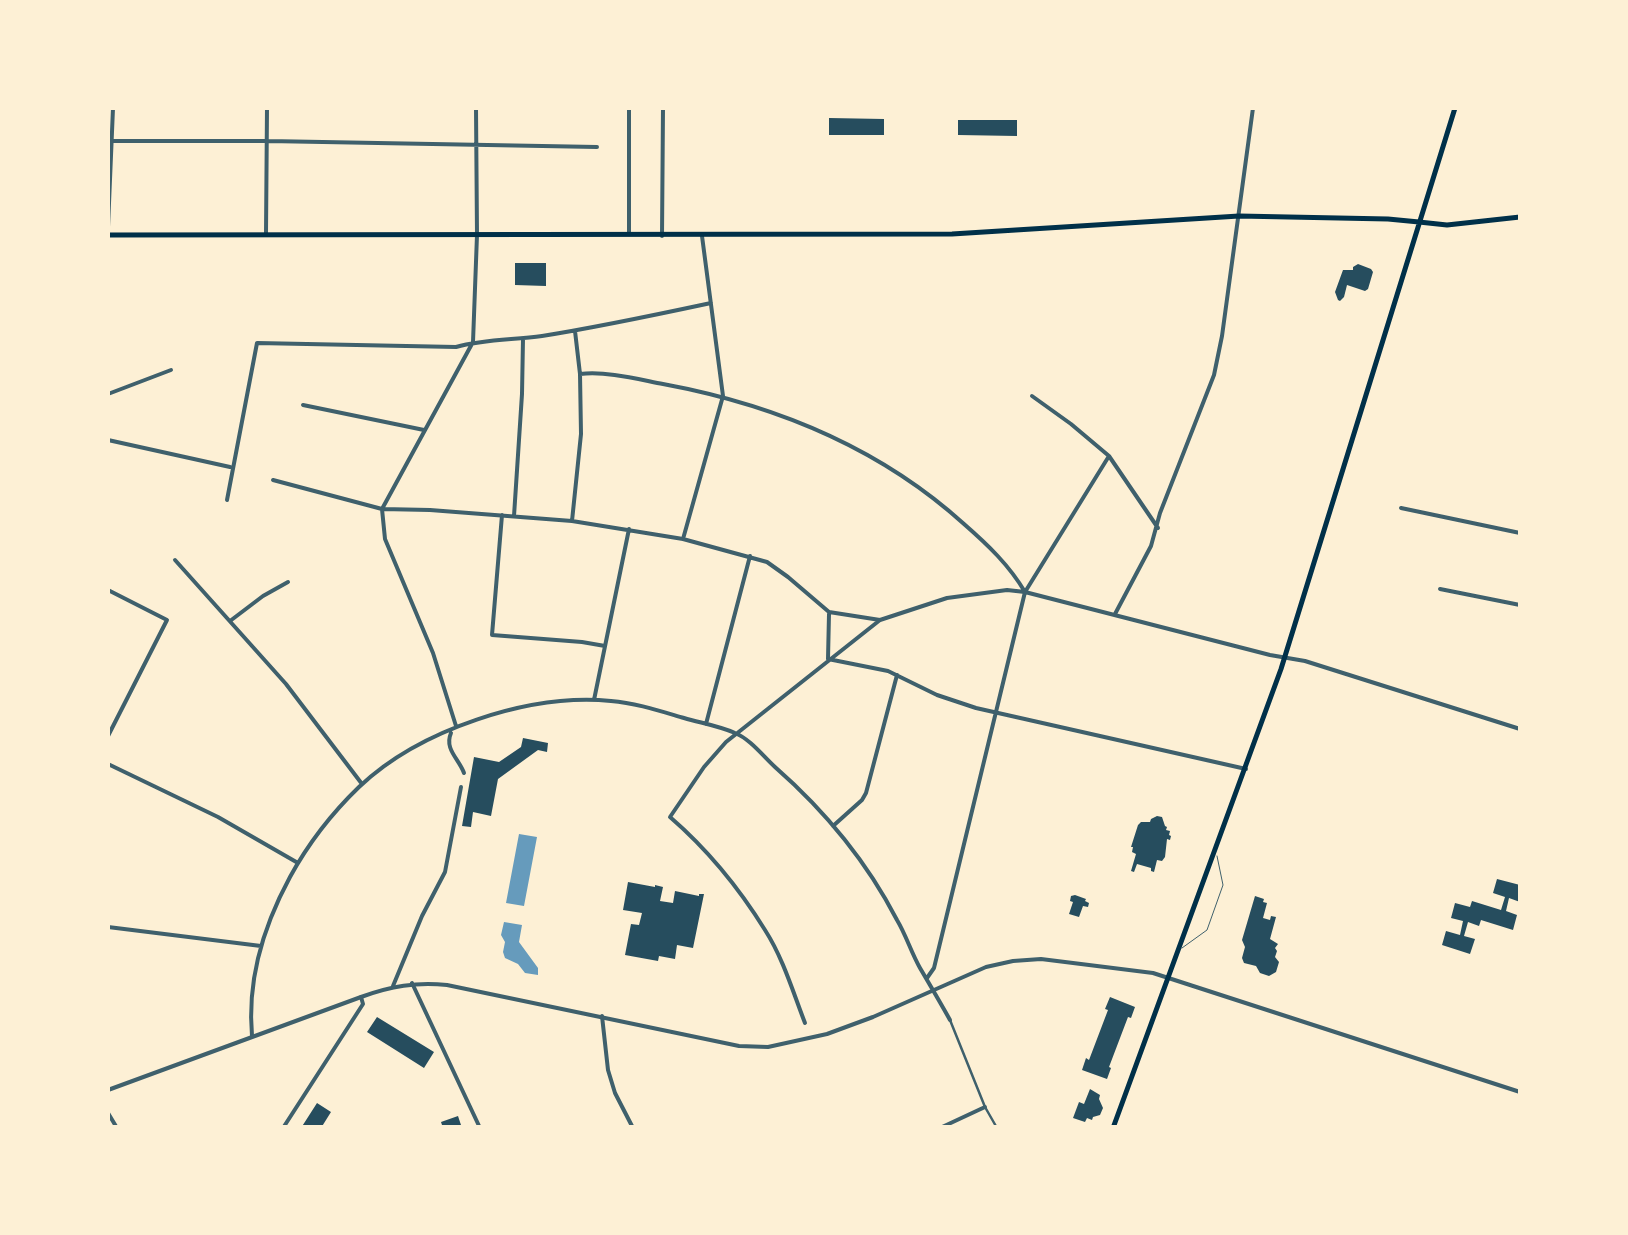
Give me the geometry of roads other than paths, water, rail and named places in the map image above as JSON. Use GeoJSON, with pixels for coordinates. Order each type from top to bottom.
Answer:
{"type":"FeatureCollection","features":[{"type":"Feature","properties":{"kind":"main road"},"geometry":{"type":"LineString","coordinates":[[1113,1128],[1286,657],[1455,108]]}},
{"type":"Feature","properties":{"kind":"main road"},"geometry":{"type":"LineString","coordinates":[[108,236],[987,233],[1240,216],[1388,218],[1446,225],[1520,217]]}},
{"type":"Feature","properties":{"kind":"street"},"geometry":{"type":"LineString","coordinates":[[108,228],[113,108]]}},
{"type":"Feature","properties":{"kind":"street"},"geometry":{"type":"LineString","coordinates":[[266,236],[268,108]]}},
{"type":"Feature","properties":{"kind":"street"},"geometry":{"type":"LineString","coordinates":[[457,727],[433,653],[386,538],[382,509],[474,342],[476,108]]}},
{"type":"Feature","properties":{"kind":"street"},"geometry":{"type":"LineString","coordinates":[[629,108],[630,234]]}},
{"type":"Feature","properties":{"kind":"street"},"geometry":{"type":"LineString","coordinates":[[662,236],[663,108]]}},
{"type":"Feature","properties":{"kind":"street"},"geometry":{"type":"LineString","coordinates":[[1115,616],[1151,546],[1160,512],[1214,375],[1253,108]]}},
{"type":"Feature","properties":{"kind":"street"},"geometry":{"type":"LineString","coordinates":[[113,141],[597,147]]}},
{"type":"Feature","properties":{"kind":"street"},"geometry":{"type":"LineString","coordinates":[[683,539],[723,396],[702,236]]}},
{"type":"Feature","properties":{"kind":"street"},"geometry":{"type":"LineString","coordinates":[[226,500],[256,343],[456,346],[574,331],[711,303]]}},
{"type":"Feature","properties":{"kind":"street"},"geometry":{"type":"LineString","coordinates":[[572,521],[582,434],[574,331]]}},
{"type":"Feature","properties":{"kind":"street"},"geometry":{"type":"LineString","coordinates":[[514,516],[523,339]]}},
{"type":"Feature","properties":{"kind":"street"},"geometry":{"type":"LineString","coordinates":[[108,394],[171,370]]}},
{"type":"Feature","properties":{"kind":"street"},"geometry":{"type":"LineString","coordinates":[[580,374],[636,378],[723,396],[808,425],[911,480],[935,498],[1011,568],[1024,592]]}},
{"type":"Feature","properties":{"kind":"street"},"geometry":{"type":"LineString","coordinates":[[1032,396],[1109,456],[1158,528]]}},
{"type":"Feature","properties":{"kind":"street"},"geometry":{"type":"LineString","coordinates":[[303,405],[424,430]]}},
{"type":"Feature","properties":{"kind":"street"},"geometry":{"type":"LineString","coordinates":[[108,440],[232,468]]}},
{"type":"Feature","properties":{"kind":"street"},"geometry":{"type":"LineString","coordinates":[[927,978],[934,968],[1024,592],[1109,456]]}},
{"type":"Feature","properties":{"kind":"street"},"geometry":{"type":"LineString","coordinates":[[273,480],[382,509],[572,521],[683,539],[767,562],[829,612],[880,620]]}},
{"type":"Feature","properties":{"kind":"street"},"geometry":{"type":"LineString","coordinates":[[1400,508],[1520,533]]}},
{"type":"Feature","properties":{"kind":"street"},"geometry":{"type":"LineString","coordinates":[[502,515],[492,636],[605,646]]}},
{"type":"Feature","properties":{"kind":"street"},"geometry":{"type":"LineString","coordinates":[[594,700],[629,530]]}},
{"type":"Feature","properties":{"kind":"street"},"geometry":{"type":"LineString","coordinates":[[706,724],[750,556]]}},
{"type":"Feature","properties":{"kind":"street"},"geometry":{"type":"LineString","coordinates":[[175,560],[286,684],[362,784]]}},
{"type":"Feature","properties":{"kind":"street"},"geometry":{"type":"LineString","coordinates":[[230,621],[288,582]]}},
{"type":"Feature","properties":{"kind":"street"},"geometry":{"type":"LineString","coordinates":[[1440,589],[1520,605]]}},
{"type":"Feature","properties":{"kind":"street"},"geometry":{"type":"LineString","coordinates":[[108,590],[167,620],[108,736]]}},
{"type":"Feature","properties":{"kind":"street"},"geometry":{"type":"LineString","coordinates":[[805,1023],[766,930],[698,841],[670,817],[726,742],[880,620],[957,596],[1007,590],[1024,592],[1305,660],[1520,729]]}},
{"type":"Feature","properties":{"kind":"street"},"geometry":{"type":"LineString","coordinates":[[828,659],[829,612]]}},
{"type":"Feature","properties":{"kind":"street"},"geometry":{"type":"LineString","coordinates":[[828,659],[873,666],[954,702],[1246,769]]}},
{"type":"Feature","properties":{"kind":"street"},"geometry":{"type":"LineString","coordinates":[[833,826],[866,792],[897,675]]}},
{"type":"Feature","properties":{"kind":"street"},"geometry":{"type":"LineString","coordinates":[[252,1036],[250,1013],[260,946],[282,892],[338,808],[362,784],[409,752],[457,727],[524,708],[594,700],[634,703],[738,734],[790,780],[833,826],[898,920],[920,969],[950,1020],[997,1128]]}},
{"type":"Feature","properties":{"kind":"street"},"geometry":{"type":"LineString","coordinates":[[457,727],[448,742],[464,773]]}},
{"type":"Feature","properties":{"kind":"street"},"geometry":{"type":"LineString","coordinates":[[108,764],[218,817],[298,864]]}},
{"type":"Feature","properties":{"kind":"street"},"geometry":{"type":"LineString","coordinates":[[394,986],[444,872],[462,787]]}},
{"type":"Feature","properties":{"kind":"street"},"geometry":{"type":"LineString","coordinates":[[108,928],[260,946]]}},
{"type":"Feature","properties":{"kind":"street"},"geometry":{"type":"LineString","coordinates":[[108,1090],[362,997],[412,983],[448,985],[739,1046],[768,1047],[827,1034],[873,1018],[986,967],[1028,958],[1153,973],[1520,1092]]}},
{"type":"Feature","properties":{"kind":"street"},"geometry":{"type":"LineString","coordinates":[[412,983],[480,1128]]}},
{"type":"Feature","properties":{"kind":"street"},"geometry":{"type":"LineString","coordinates":[[283,1128],[363,1004],[362,997]]}},
{"type":"Feature","properties":{"kind":"street"},"geometry":{"type":"LineString","coordinates":[[602,1016],[608,1070],[632,1128]]}},
{"type":"Feature","properties":{"kind":"street"},"geometry":{"type":"LineString","coordinates":[[940,1128],[985,1106]]}},
{"type":"Feature","properties":{"kind":"street"},"geometry":{"type":"LineString","coordinates":[[108,1113],[117,1128]]}},
{"type":"Feature","properties":{"kind":"lane"},"geometry":{"type":"LineString","coordinates":[[1180,950],[1207,930],[1223,884],[1216,850]]}},
{"type":"Feature","properties":{"kind":"water"},"geometry":{"type":"Polygon","coordinates":[[[519,834],[537,837],[524,906],[506,903],[519,834]]]}},
{"type":"Feature","properties":{"kind":"water"},"geometry":{"type":"Polygon","coordinates":[[[504,922],[522,925],[519,942],[538,968],[538,975],[525,973],[505,958],[501,935],[504,922]]]}}]}
